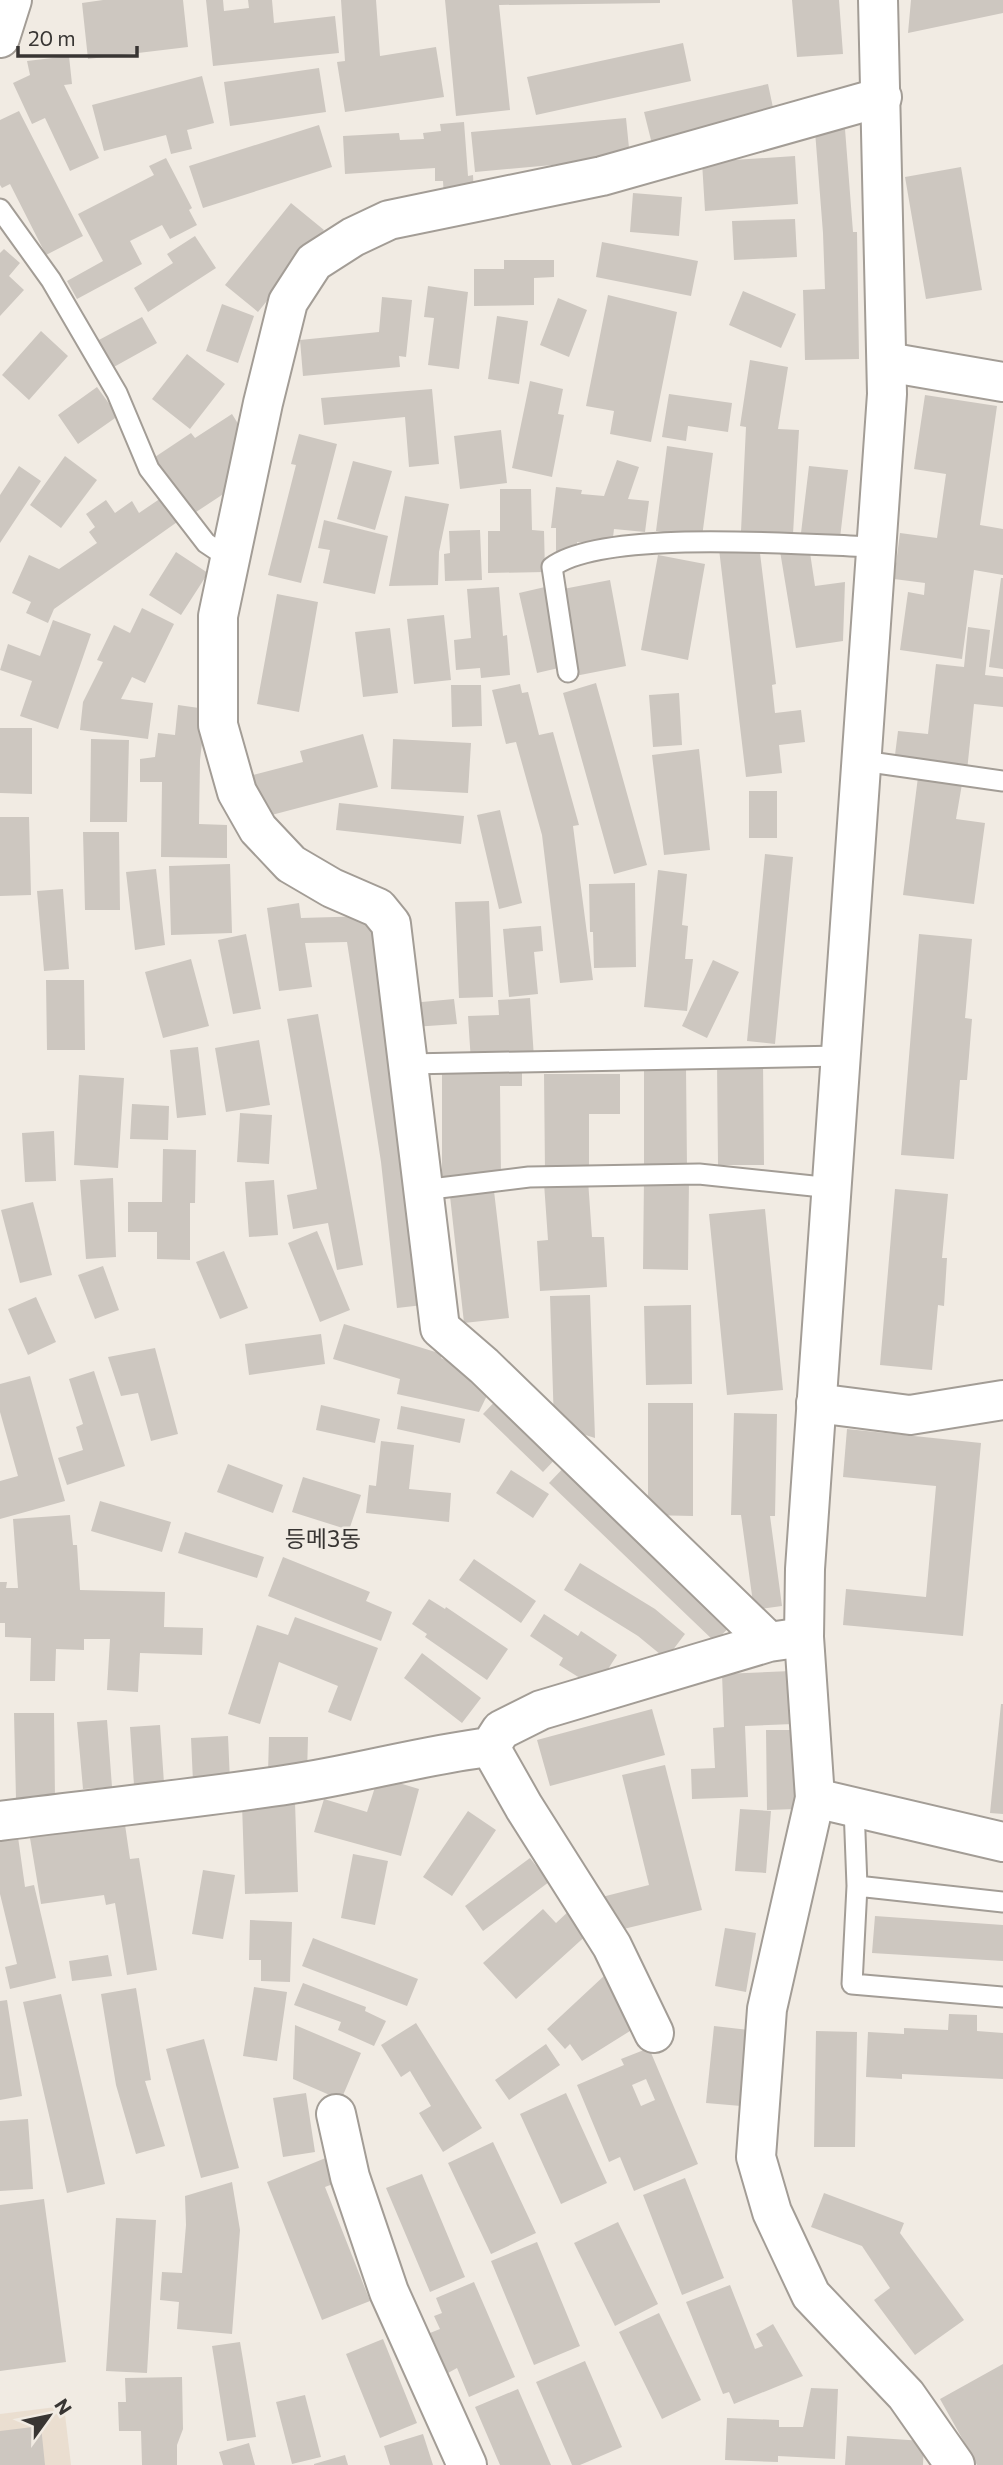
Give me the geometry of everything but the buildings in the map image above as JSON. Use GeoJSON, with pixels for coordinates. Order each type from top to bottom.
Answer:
{"type":"FeatureCollection","features":[{"type":"Feature","properties":{"kind":"street"},"geometry":{"type":"LineString","coordinates":[[0,38],[12,0]]}},
{"type":"Feature","properties":{"kind":"street"},"geometry":{"type":"LineString","coordinates":[[878,0],[887,394],[805,1569],[786,1639],[815,1798],[767,2009],[755,2157],[772,2212],[811,2295],[906,2395],[955,2465]]}},
{"type":"Feature","properties":{"kind":"street"},"geometry":{"type":"LineString","coordinates":[[786,1639],[440,1328],[391,924],[377,908],[332,888],[291,864],[258,829],[237,792],[218,725],[218,616],[263,403],[288,302],[314,262],[353,237],[389,220],[602,176],[882,97]]}},
{"type":"Feature","properties":{"kind":"street"},"geometry":{"type":"LineString","coordinates":[[887,362],[1003,382]]}},
{"type":"Feature","properties":{"kind":"street"},"geometry":{"type":"LineString","coordinates":[[817,1403],[910,1415],[1003,1400]]}},
{"type":"Feature","properties":{"kind":"street"},"geometry":{"type":"LineString","coordinates":[[490,1747],[500,1730],[541,1710],[786,1639]]}},
{"type":"Feature","properties":{"kind":"street"},"geometry":{"type":"LineString","coordinates":[[0,1821],[292,1784],[410,1762],[439,1753],[490,1747]]}},
{"type":"Feature","properties":{"kind":"street"},"geometry":{"type":"LineString","coordinates":[[490,1747],[524,1807],[612,1946],[654,2033]]}},
{"type":"Feature","properties":{"kind":"street"},"geometry":{"type":"LineString","coordinates":[[815,1798],[1003,1842]]}},
{"type":"Feature","properties":{"kind":"street"},"geometry":{"type":"LineString","coordinates":[[336,2113],[350,2177],[389,2292],[467,2465]]}},
{"type":"Feature","properties":{"kind":"lane"},"geometry":{"type":"LineString","coordinates":[[0,209],[51,280],[117,393],[149,469],[206,543],[230,559]]}},
{"type":"Feature","properties":{"kind":"lane"},"geometry":{"type":"LineString","coordinates":[[568,671],[552,567],[564,558],[628,544],[712,542],[877,547]]}},
{"type":"Feature","properties":{"kind":"lane"},"geometry":{"type":"LineString","coordinates":[[863,761],[1003,781]]}},
{"type":"Feature","properties":{"kind":"lane"},"geometry":{"type":"LineString","coordinates":[[408,1064],[841,1056]]}},
{"type":"Feature","properties":{"kind":"lane"},"geometry":{"type":"LineString","coordinates":[[423,1190],[529,1177],[699,1174],[832,1188]]}},
{"type":"Feature","properties":{"kind":"lane"},"geometry":{"type":"LineString","coordinates":[[854,1807],[858,1886],[852,1984],[1003,1997]]}},
{"type":"Feature","properties":{"kind":"lane"},"geometry":{"type":"LineString","coordinates":[[858,1886],[1003,1902]]}},
{"type":"Feature","properties":{"kind":"shaded area"},"geometry":{"type":"Polygon","coordinates":[[[64,2406],[71,2465],[0,2465],[0,2414],[64,2406]]]}},
{"type":"Feature","properties":{"kind":"district","name":"등메3동"},"geometry":{"type":"Point","coordinates":[323,1539]}}]}
